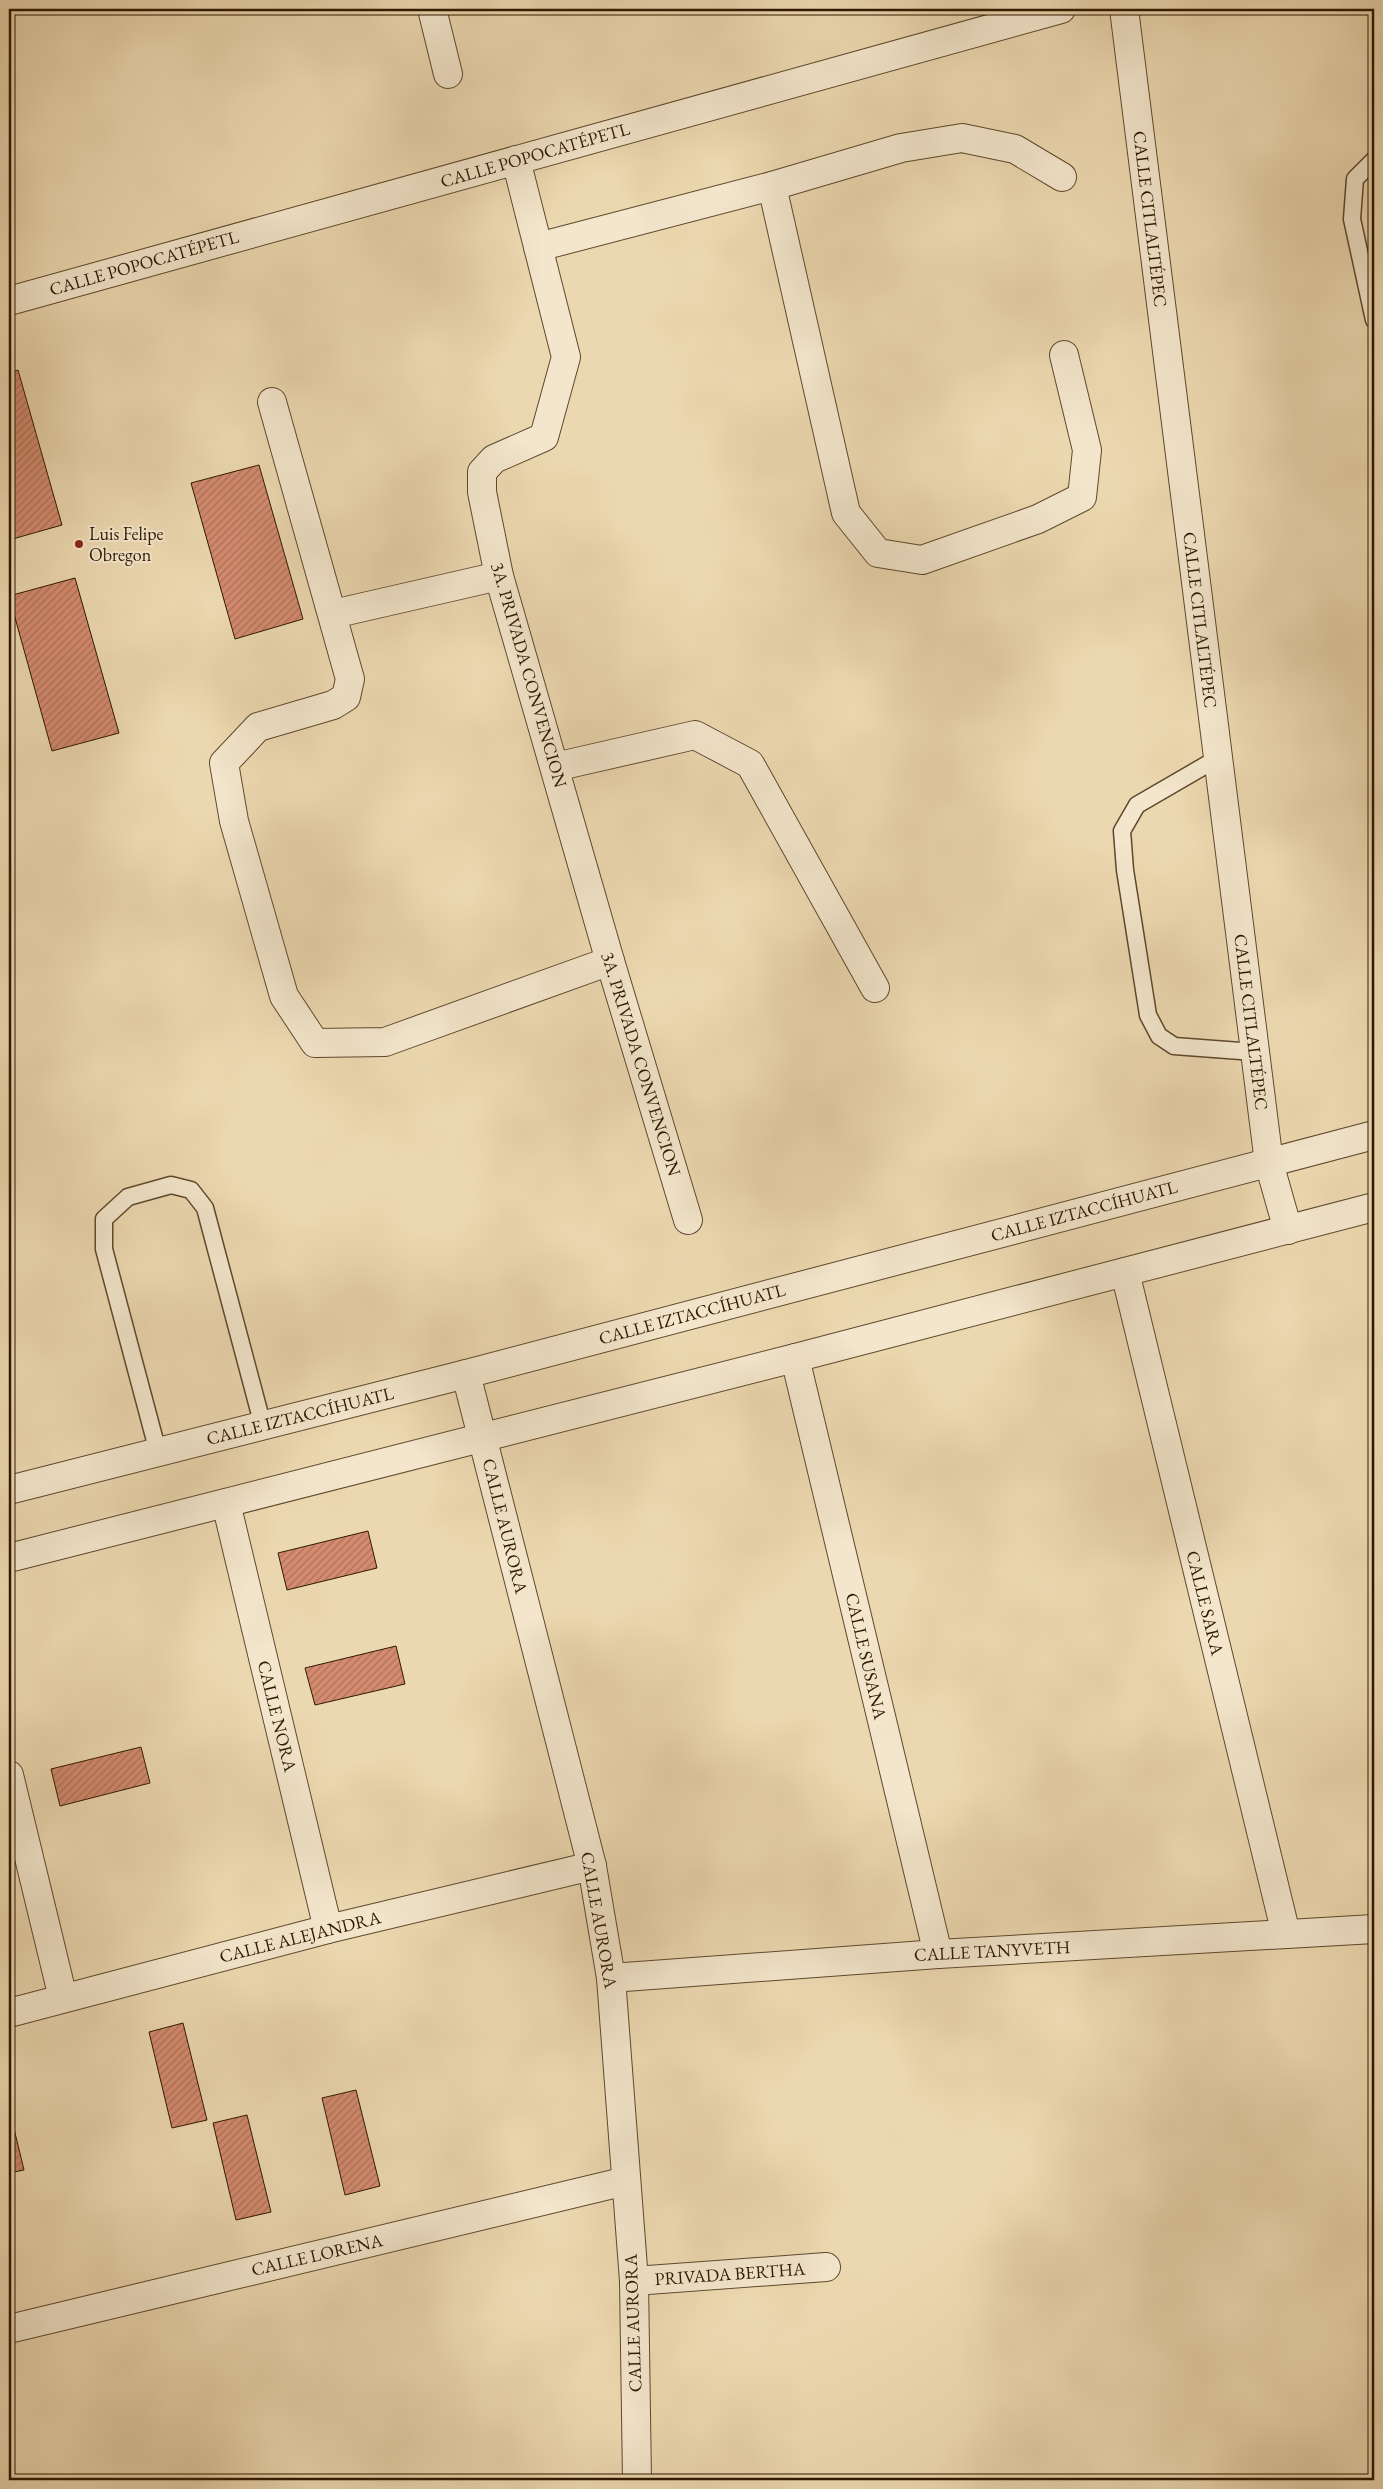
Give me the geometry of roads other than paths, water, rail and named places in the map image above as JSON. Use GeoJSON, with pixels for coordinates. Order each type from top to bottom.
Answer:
{"type":"FeatureCollection","features":[{"type":"Feature","properties":{"kind":"street"},"geometry":{"type":"LineString","coordinates":[[432,9],[448,74]]}},
{"type":"Feature","properties":{"kind":"street","name":"CALLE POPOCATÉPETL"},"geometry":{"type":"LineString","coordinates":[[9,301],[1060,9]]}},
{"type":"Feature","properties":{"kind":"street","name":"CALLE CITLALTÉPEC"},"geometry":{"type":"LineString","coordinates":[[1124,9],[1254,1052],[1269,1163],[1288,1230]]}},
{"type":"Feature","properties":{"kind":"street"},"geometry":{"type":"LineString","coordinates":[[538,246],[772,186],[901,148],[962,138],[1015,149],[1062,177]]}},
{"type":"Feature","properties":{"kind":"street","name":"3A. PRIVADA CONVENCION"},"geometry":{"type":"LineString","coordinates":[[516,160],[566,357],[544,437],[494,459],[482,472],[482,492],[500,576],[610,961],[688,1220]]}},
{"type":"Feature","properties":{"kind":"street"},"geometry":{"type":"LineString","coordinates":[[772,186],[846,513],[878,553],[922,560],[1038,519],[1082,496],[1087,450],[1064,355]]}},
{"type":"Feature","properties":{"kind":"street"},"geometry":{"type":"LineString","coordinates":[[272,402],[350,679],[346,697],[332,705],[258,727],[224,763],[234,821],[284,996],[316,1043],[385,1042],[610,961]]}},
{"type":"Feature","properties":{"kind":"street"},"geometry":{"type":"LineString","coordinates":[[333,614],[500,576]]}},
{"type":"Feature","properties":{"kind":"street"},"geometry":{"type":"LineString","coordinates":[[555,767],[695,735],[750,764],[875,988]]}},
{"type":"Feature","properties":{"kind":"street","name":"CALLE IZTACCÍHUATL"},"geometry":{"type":"LineString","coordinates":[[9,1490],[466,1374],[1374,1135]]}},
{"type":"Feature","properties":{"kind":"street"},"geometry":{"type":"LineString","coordinates":[[9,1558],[483,1438],[1374,1207]]}},
{"type":"Feature","properties":{"kind":"street","name":"CALLE SARA"},"geometry":{"type":"LineString","coordinates":[[1125,1272],[1286,1934]]}},
{"type":"Feature","properties":{"kind":"street","name":"CALLE SUSANA"},"geometry":{"type":"LineString","coordinates":[[794,1358],[938,1954]]}},
{"type":"Feature","properties":{"kind":"street","name":"CALLE AURORA"},"geometry":{"type":"LineString","coordinates":[[466,1374],[592,1866],[611,1978],[634,2281],[637,2480]]}},
{"type":"Feature","properties":{"kind":"street","name":"CALLE NORA"},"geometry":{"type":"LineString","coordinates":[[226,1503],[328,1929]]}},
{"type":"Feature","properties":{"kind":"street"},"geometry":{"type":"LineString","coordinates":[[9,1775],[63,1998]]}},
{"type":"Feature","properties":{"kind":"street","name":"CALLE ALEJANDRA"},"geometry":{"type":"LineString","coordinates":[[9,2013],[328,1929],[592,1866]]}},
{"type":"Feature","properties":{"kind":"street","name":"CALLE TANYVETH"},"geometry":{"type":"LineString","coordinates":[[611,1978],[938,1954],[1374,1929]]}},
{"type":"Feature","properties":{"kind":"street","name":"CALLE LORENA"},"geometry":{"type":"LineString","coordinates":[[9,2329],[626,2181]]}},
{"type":"Feature","properties":{"kind":"street","name":"PRIVADA BERTHA"},"geometry":{"type":"LineString","coordinates":[[634,2281],[826,2268]]}},
{"type":"Feature","properties":{"kind":"lane"},"geometry":{"type":"LineString","coordinates":[[1374,160],[1355,179],[1352,219],[1374,320]]}},
{"type":"Feature","properties":{"kind":"lane"},"geometry":{"type":"LineString","coordinates":[[1218,758],[1137,805],[1122,831],[1125,870],[1148,1015],[1158,1036],[1174,1046],[1254,1052]]}},
{"type":"Feature","properties":{"kind":"lane"},"geometry":{"type":"LineString","coordinates":[[158,1452],[104,1249],[104,1219],[128,1197],[170,1185],[191,1190],[205,1208],[263,1426]]}},
{"type":"Feature","properties":{"kind":"place","name":"Luis Felipe Obregon"},"geometry":{"type":"Point","coordinates":[79,544]}}]}
